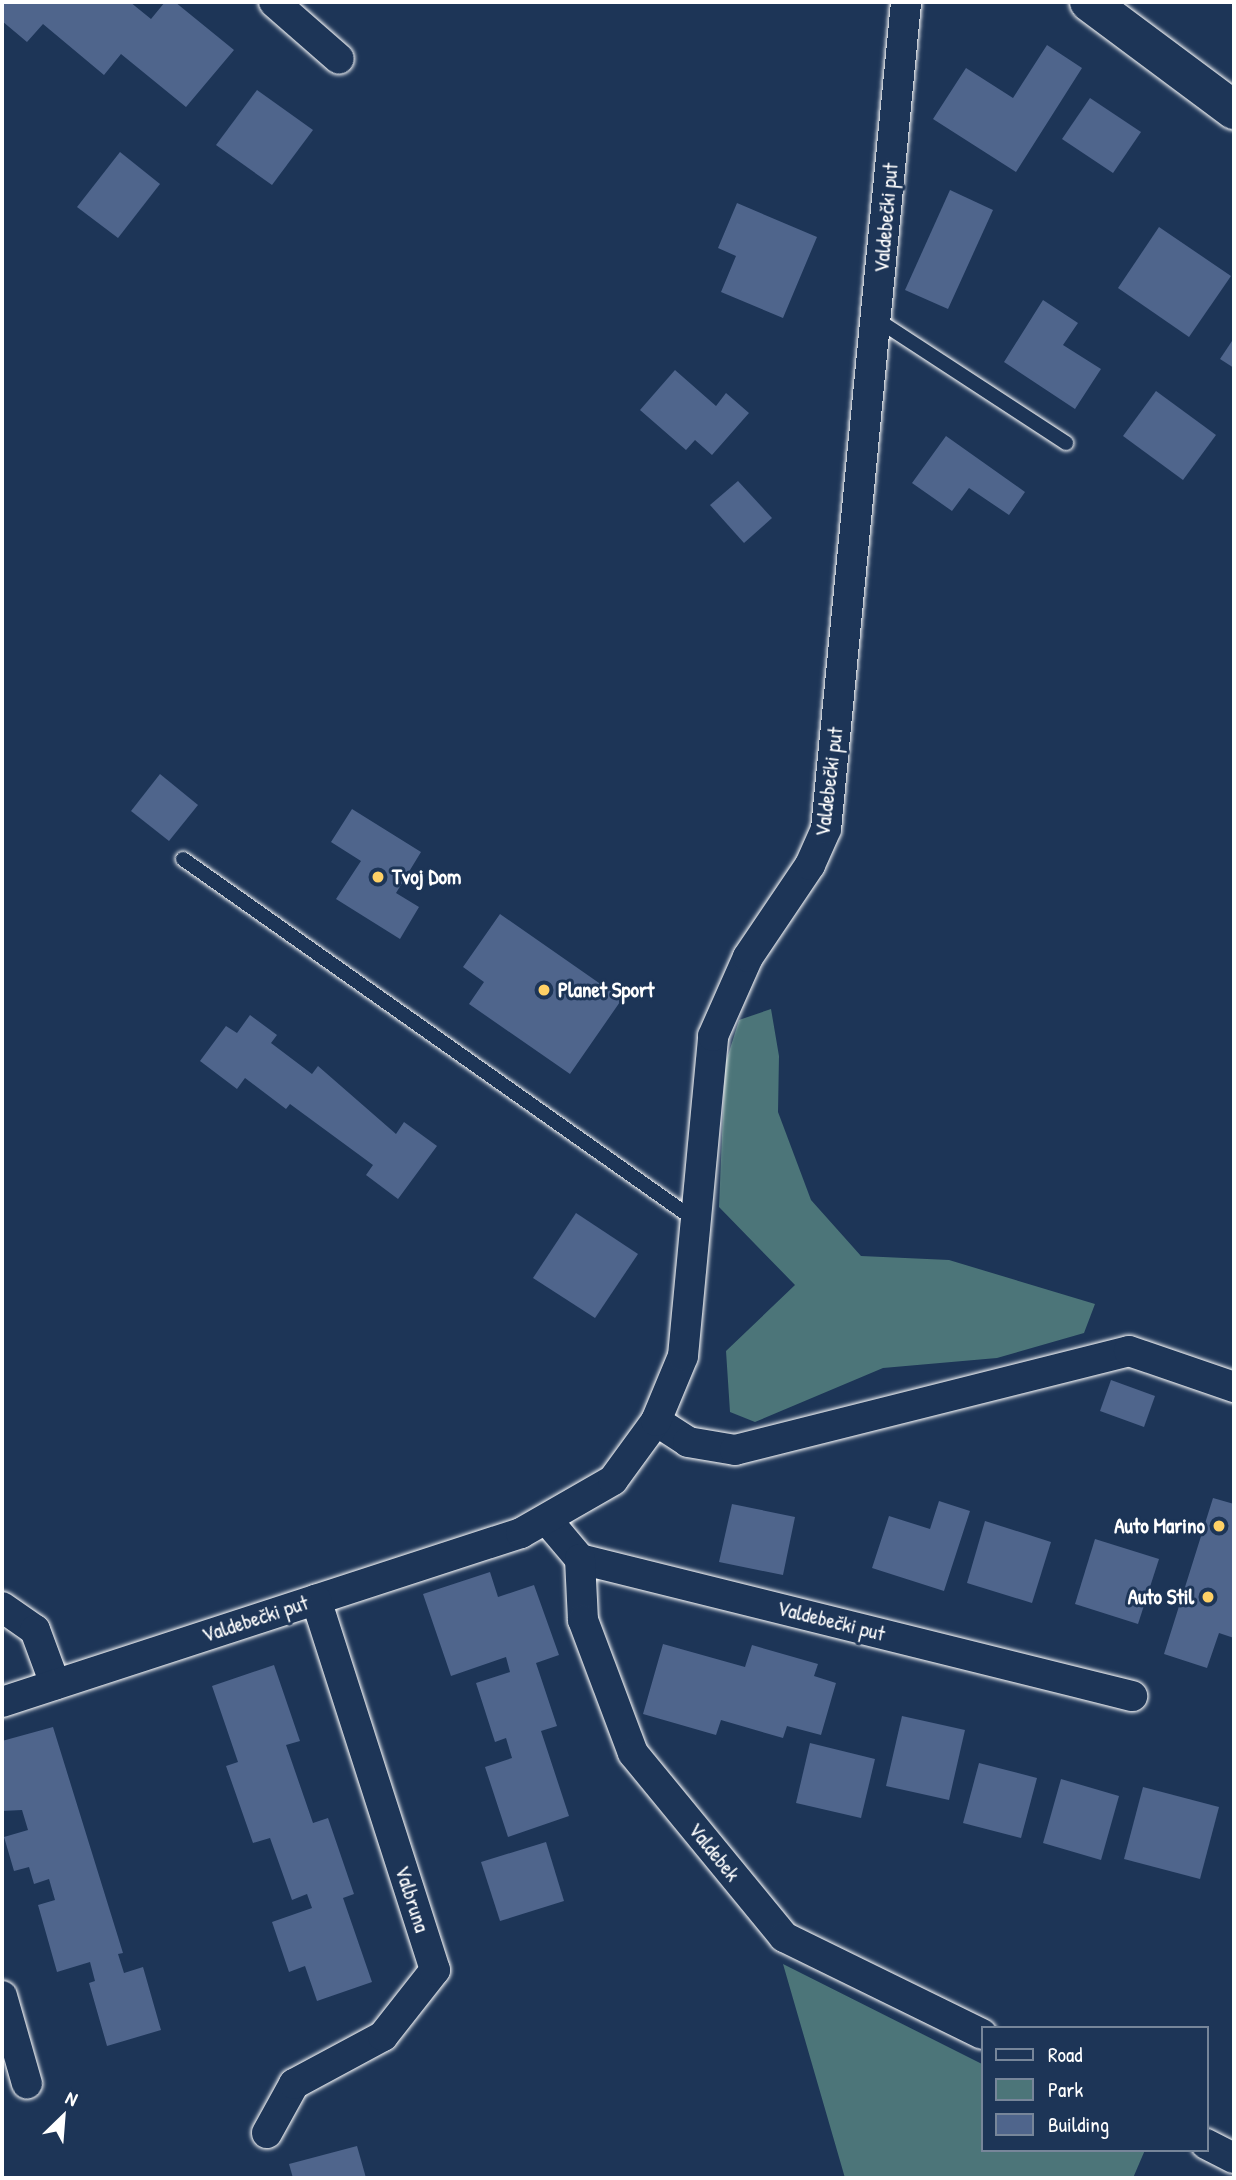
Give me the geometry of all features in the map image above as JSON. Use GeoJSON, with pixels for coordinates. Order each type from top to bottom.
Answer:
{"type":"FeatureCollection","features":[{"type":"Feature","properties":{"kind":"main road"},"geometry":{"type":"LineString","coordinates":[[1089,2],[1234,110]]}},
{"type":"Feature","properties":{"kind":"street"},"geometry":{"type":"LineString","coordinates":[[274,2],[339,59]]}},
{"type":"Feature","properties":{"kind":"street","name":"Valdebečki put"},"geometry":{"type":"LineString","coordinates":[[2,1702],[316,1600],[547,1520],[612,1480],[656,1421],[683,1356],[713,1036],[724,1001],[826,829],[906,2]]}},
{"type":"Feature","properties":{"kind":"street"},"geometry":{"type":"LineString","coordinates":[[656,1421],[688,1442],[735,1450],[1129,1350],[1234,1387]]}},
{"type":"Feature","properties":{"kind":"street"},"geometry":{"type":"LineString","coordinates":[[547,1520],[580,1559]]}},
{"type":"Feature","properties":{"kind":"street","name":"Valdebečki put"},"geometry":{"type":"LineString","coordinates":[[580,1559],[1132,1696]]}},
{"type":"Feature","properties":{"kind":"street","name":"Valdebek"},"geometry":{"type":"LineString","coordinates":[[580,1559],[583,1620],[633,1753],[784,1937],[981,2034]]}},
{"type":"Feature","properties":{"kind":"street","name":"Valbruna"},"geometry":{"type":"LineString","coordinates":[[267,2133],[294,2084],[383,2036],[435,1970],[316,1600]]}},
{"type":"Feature","properties":{"kind":"street"},"geometry":{"type":"LineString","coordinates":[[2,1607],[35,1630],[55,1684]]}},
{"type":"Feature","properties":{"kind":"street"},"geometry":{"type":"LineString","coordinates":[[2,1996],[27,2084]]}},
{"type":"Feature","properties":{"kind":"street"},"geometry":{"type":"LineString","coordinates":[[1208,2145],[1234,2158]]}},
{"type":"Feature","properties":{"kind":"lane"},"geometry":{"type":"LineString","coordinates":[[876,319],[1066,443]]}},
{"type":"Feature","properties":{"kind":"lane"},"geometry":{"type":"LineString","coordinates":[[183,859],[695,1220]]}},
{"type":"Feature","properties":{"kind":"green space"},"geometry":{"type":"Polygon","coordinates":[[[771,1009],[779,1056],[778,1112],[811,1200],[861,1256],[949,1260],[1095,1304],[1084,1333],[997,1358],[883,1368],[755,1422],[730,1412],[726,1351],[795,1285],[719,1207],[725,1065],[739,1020],[771,1009]]]}},
{"type":"Feature","properties":{"kind":"green space"},"geometry":{"type":"Polygon","coordinates":[[[783,1964],[981,2063],[981,2152],[1144,2152],[1133,2178],[845,2178],[783,1964]]]}},
{"type":"Feature","properties":{"kind":"building"},"geometry":{"type":"Polygon","coordinates":[[[2,2],[130,2],[151,19],[165,2],[175,2],[234,50],[186,107],[121,54],[104,75],[43,24],[27,42],[2,21],[2,2]]]}},
{"type":"Feature","properties":{"kind":"building"},"geometry":{"type":"Polygon","coordinates":[[[1047,45],[1082,68],[1016,172],[933,119],[966,68],[1013,98],[1047,45]]]}},
{"type":"Feature","properties":{"kind":"building"},"geometry":{"type":"Polygon","coordinates":[[[257,90],[313,130],[272,185],[216,145],[257,90]]]}},
{"type":"Feature","properties":{"kind":"building"},"geometry":{"type":"Polygon","coordinates":[[[1090,98],[1141,132],[1113,173],[1062,139],[1090,98]]]}},
{"type":"Feature","properties":{"kind":"building"},"geometry":{"type":"Polygon","coordinates":[[[120,152],[160,184],[118,238],[77,207],[120,152]]]}},
{"type":"Feature","properties":{"kind":"building"},"geometry":{"type":"Polygon","coordinates":[[[950,190],[993,210],[948,309],[905,290],[950,190]]]}},
{"type":"Feature","properties":{"kind":"building"},"geometry":{"type":"Polygon","coordinates":[[[737,203],[817,237],[783,318],[721,292],[736,256],[718,248],[737,203]]]}},
{"type":"Feature","properties":{"kind":"building"},"geometry":{"type":"Polygon","coordinates":[[[1159,227],[1231,276],[1189,337],[1118,288],[1159,227]]]}},
{"type":"Feature","properties":{"kind":"building"},"geometry":{"type":"Polygon","coordinates":[[[1043,300],[1078,323],[1063,345],[1101,369],[1075,409],[1004,362],[1043,300]]]}},
{"type":"Feature","properties":{"kind":"building"},"geometry":{"type":"Polygon","coordinates":[[[1234,338],[1234,368],[1220,359],[1234,338]]]}},
{"type":"Feature","properties":{"kind":"building"},"geometry":{"type":"Polygon","coordinates":[[[675,370],[716,406],[726,393],[749,413],[712,455],[695,440],[686,450],[640,410],[675,370]]]}},
{"type":"Feature","properties":{"kind":"building"},"geometry":{"type":"Polygon","coordinates":[[[1156,391],[1216,435],[1183,480],[1123,436],[1156,391]]]}},
{"type":"Feature","properties":{"kind":"building"},"geometry":{"type":"Polygon","coordinates":[[[946,436],[1025,492],[1009,515],[969,488],[952,511],[912,483],[946,436]]]}},
{"type":"Feature","properties":{"kind":"building"},"geometry":{"type":"Polygon","coordinates":[[[738,481],[772,518],[744,543],[710,505],[738,481]]]}},
{"type":"Feature","properties":{"kind":"building"},"geometry":{"type":"Polygon","coordinates":[[[160,774],[198,805],[169,841],[131,811],[160,774]]]}},
{"type":"Feature","properties":{"kind":"building","name":"Tvoj Dom"},"geometry":{"type":"Polygon","coordinates":[[[352,809],[421,852],[396,893],[419,907],[400,939],[336,899],[361,861],[331,842],[352,809]]]}},
{"type":"Feature","properties":{"kind":"building","name":"Planet Sport"},"geometry":{"type":"Polygon","coordinates":[[[500,914],[622,999],[570,1074],[469,1004],[484,982],[463,967],[500,914]]]}},
{"type":"Feature","properties":{"kind":"building"},"geometry":{"type":"Polygon","coordinates":[[[250,1015],[277,1035],[271,1043],[312,1074],[318,1066],[396,1134],[404,1122],[437,1146],[398,1199],[366,1175],[373,1165],[290,1104],[286,1109],[245,1078],[237,1089],[200,1061],[226,1026],[237,1033],[250,1015]]]}},
{"type":"Feature","properties":{"kind":"building"},"geometry":{"type":"Polygon","coordinates":[[[576,1213],[638,1254],[595,1318],[533,1278],[576,1213]]]}},
{"type":"Feature","properties":{"kind":"building"},"geometry":{"type":"Polygon","coordinates":[[[1111,1380],[1155,1396],[1144,1427],[1100,1411],[1111,1380]]]}},
{"type":"Feature","properties":{"kind":"building","name":"Auto Stil"},"geometry":{"type":"Polygon","coordinates":[[[1213,1498],[1234,1504],[1234,1638],[1219,1633],[1207,1668],[1164,1654],[1213,1498]]]}},
{"type":"Feature","properties":{"kind":"building"},"geometry":{"type":"Polygon","coordinates":[[[939,1501],[970,1511],[944,1591],[872,1568],[889,1516],[930,1529],[939,1501]]]}},
{"type":"Feature","properties":{"kind":"building"},"geometry":{"type":"Polygon","coordinates":[[[732,1504],[795,1517],[783,1575],[719,1562],[732,1504]]]}},
{"type":"Feature","properties":{"kind":"building"},"geometry":{"type":"Polygon","coordinates":[[[985,1521],[1051,1542],[1032,1603],[967,1583],[985,1521]]]}},
{"type":"Feature","properties":{"kind":"building"},"geometry":{"type":"Polygon","coordinates":[[[1095,1539],[1159,1559],[1138,1624],[1075,1604],[1095,1539]]]}},
{"type":"Feature","properties":{"kind":"building"},"geometry":{"type":"Polygon","coordinates":[[[490,1572],[498,1597],[534,1585],[559,1655],[536,1663],[557,1726],[541,1731],[569,1816],[508,1837],[485,1767],[512,1758],[506,1738],[495,1742],[476,1683],[510,1672],[506,1657],[451,1676],[423,1594],[490,1572]]]}},
{"type":"Feature","properties":{"kind":"building"},"geometry":{"type":"Polygon","coordinates":[[[663,1644],[745,1667],[752,1645],[818,1664],[814,1676],[836,1683],[821,1735],[787,1726],[783,1738],[721,1720],[716,1735],[643,1714],[663,1644]]]}},
{"type":"Feature","properties":{"kind":"building"},"geometry":{"type":"Polygon","coordinates":[[[274,1665],[300,1741],[286,1745],[313,1823],[328,1818],[354,1894],[343,1898],[372,1982],[317,2001],[305,1966],[289,1972],[272,1922],[312,1908],[307,1894],[292,1900],[270,1838],[253,1843],[226,1766],[238,1762],[212,1686],[274,1665]]]}},
{"type":"Feature","properties":{"kind":"building"},"geometry":{"type":"Polygon","coordinates":[[[902,1716],[965,1730],[949,1800],[886,1786],[902,1716]]]}},
{"type":"Feature","properties":{"kind":"building"},"geometry":{"type":"Polygon","coordinates":[[[53,1727],[123,1953],[118,1954],[124,1973],[143,1967],[161,2030],[107,2046],[89,1983],[95,1981],[90,1962],[57,1972],[38,1905],[55,1900],[49,1879],[34,1884],[29,1867],[14,1871],[4,1837],[28,1830],[22,1810],[2,1811],[2,1741],[53,1727]]]}},
{"type":"Feature","properties":{"kind":"building"},"geometry":{"type":"Polygon","coordinates":[[[810,1743],[875,1759],[861,1818],[796,1803],[810,1743]]]}},
{"type":"Feature","properties":{"kind":"building"},"geometry":{"type":"Polygon","coordinates":[[[979,1763],[1037,1778],[1021,1838],[963,1823],[979,1763]]]}},
{"type":"Feature","properties":{"kind":"building"},"geometry":{"type":"Polygon","coordinates":[[[1061,1779],[1119,1796],[1101,1860],[1043,1843],[1061,1779]]]}},
{"type":"Feature","properties":{"kind":"building"},"geometry":{"type":"Polygon","coordinates":[[[1143,1787],[1219,1807],[1200,1879],[1124,1859],[1143,1787]]]}},
{"type":"Feature","properties":{"kind":"building"},"geometry":{"type":"Polygon","coordinates":[[[546,1842],[564,1901],[500,1921],[481,1862],[546,1842]]]}},
{"type":"Feature","properties":{"kind":"building"},"geometry":{"type":"Polygon","coordinates":[[[357,2146],[366,2178],[293,2178],[289,2164],[357,2146]]]}},
{"type":"Feature","properties":{"kind":"place","name":"Tvoj Dom"},"geometry":{"type":"Point","coordinates":[378,877]}},
{"type":"Feature","properties":{"kind":"place","name":"Planet Sport"},"geometry":{"type":"Point","coordinates":[544,990]}},
{"type":"Feature","properties":{"kind":"place","name":"Auto Marino"},"geometry":{"type":"Point","coordinates":[1219,1526]}},
{"type":"Feature","properties":{"kind":"place","name":"Auto Stil"},"geometry":{"type":"Point","coordinates":[1208,1597]}}]}
